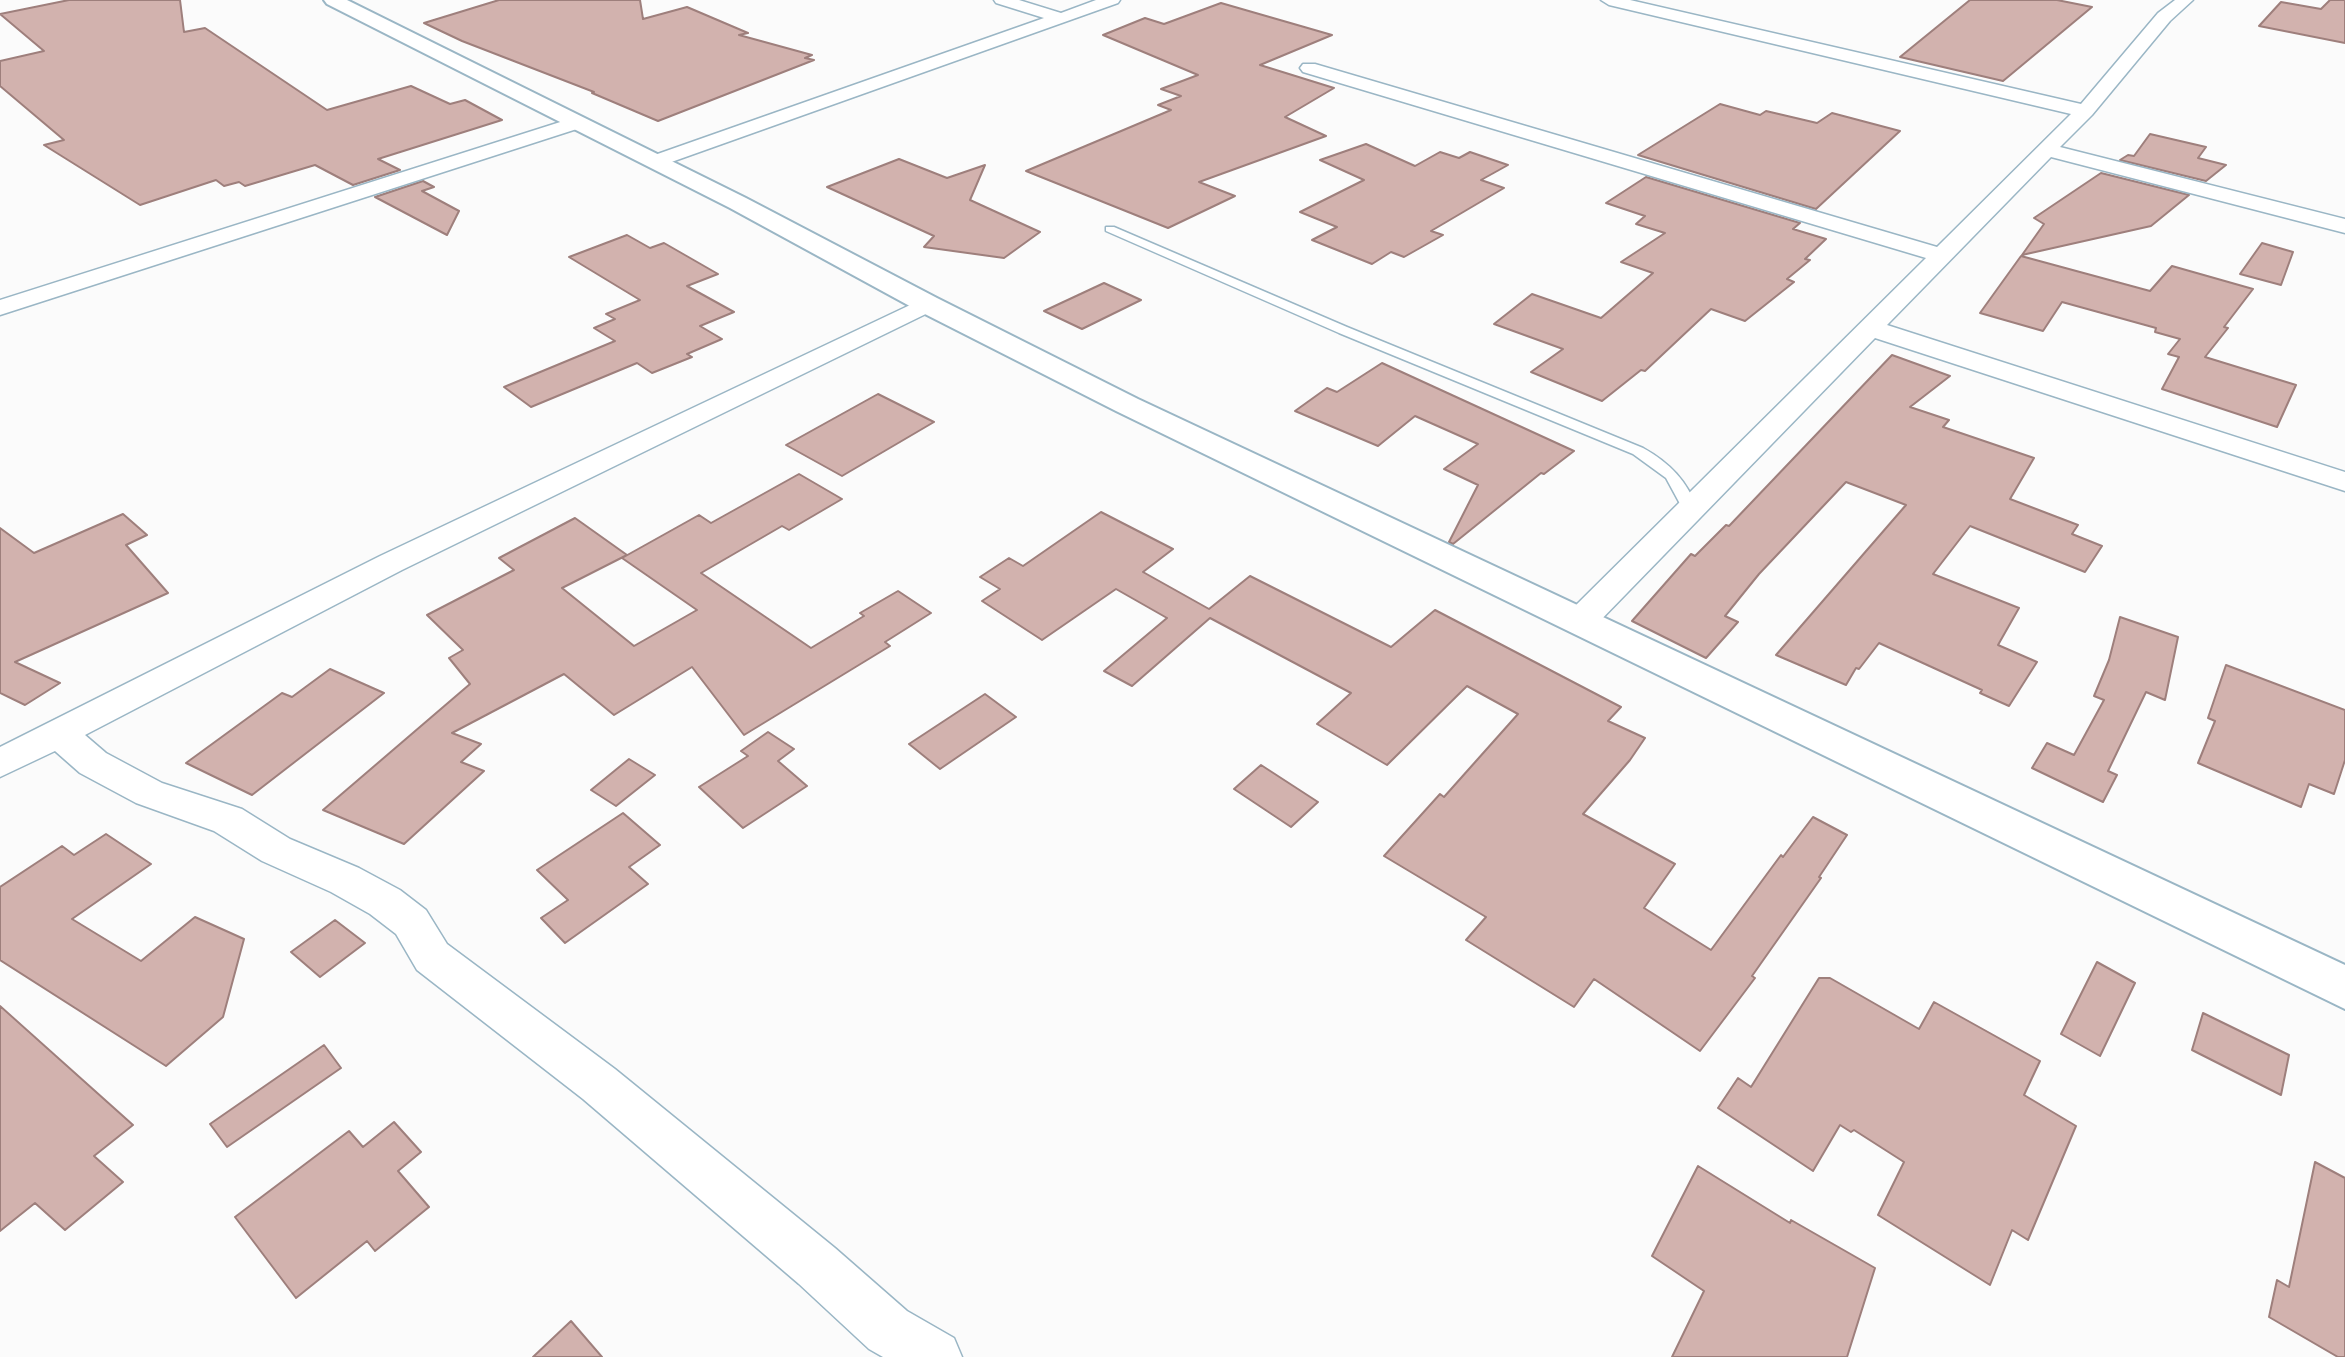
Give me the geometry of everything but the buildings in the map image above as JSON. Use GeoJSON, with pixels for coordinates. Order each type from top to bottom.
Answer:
{"type":"FeatureCollection","features":[{"type":"Feature","properties":{"kind":"street"},"geometry":{"type":"LineString","coordinates":[[333,0],[656,161],[927,304],[1127,405],[2345,988]]}},
{"type":"Feature","properties":{"kind":"street"},"geometry":{"type":"LineString","coordinates":[[1002,0],[1061,18]]}},
{"type":"Feature","properties":{"kind":"street"},"geometry":{"type":"LineString","coordinates":[[656,161],[1112,0]]}},
{"type":"Feature","properties":{"kind":"street"},"geometry":{"type":"LineString","coordinates":[[1609,0],[2085,111]]}},
{"type":"Feature","properties":{"kind":"street"},"geometry":{"type":"LineString","coordinates":[[1580,621],[2085,111],[2164,17],[2185,0]]}},
{"type":"Feature","properties":{"kind":"street"},"geometry":{"type":"LineString","coordinates":[[1309,68],[1942,256]]}},
{"type":"Feature","properties":{"kind":"street"},"geometry":{"type":"LineString","coordinates":[[0,308],[576,123]]}},
{"type":"Feature","properties":{"kind":"street"},"geometry":{"type":"LineString","coordinates":[[2047,150],[2345,226]]}},
{"type":"Feature","properties":{"kind":"street"},"geometry":{"type":"LineString","coordinates":[[0,763],[391,563],[927,304]]}},
{"type":"Feature","properties":{"kind":"street"},"geometry":{"type":"LineString","coordinates":[[1871,328],[2345,482]]}},
{"type":"Feature","properties":{"kind":"street"},"geometry":{"type":"LineString","coordinates":[[58,733],[93,762],[149,793],[228,820],[276,850],[345,880],[385,902],[411,922],[432,957],[599,1084],[817,1266],[888,1329],[935,1357]]}},
{"type":"Feature","properties":{"kind":"lane"},"geometry":{"type":"LineString","coordinates":[[1110,229],[1343,330],[1639,451],[1674,475],[1684,490],[1690,510]]}}]}
